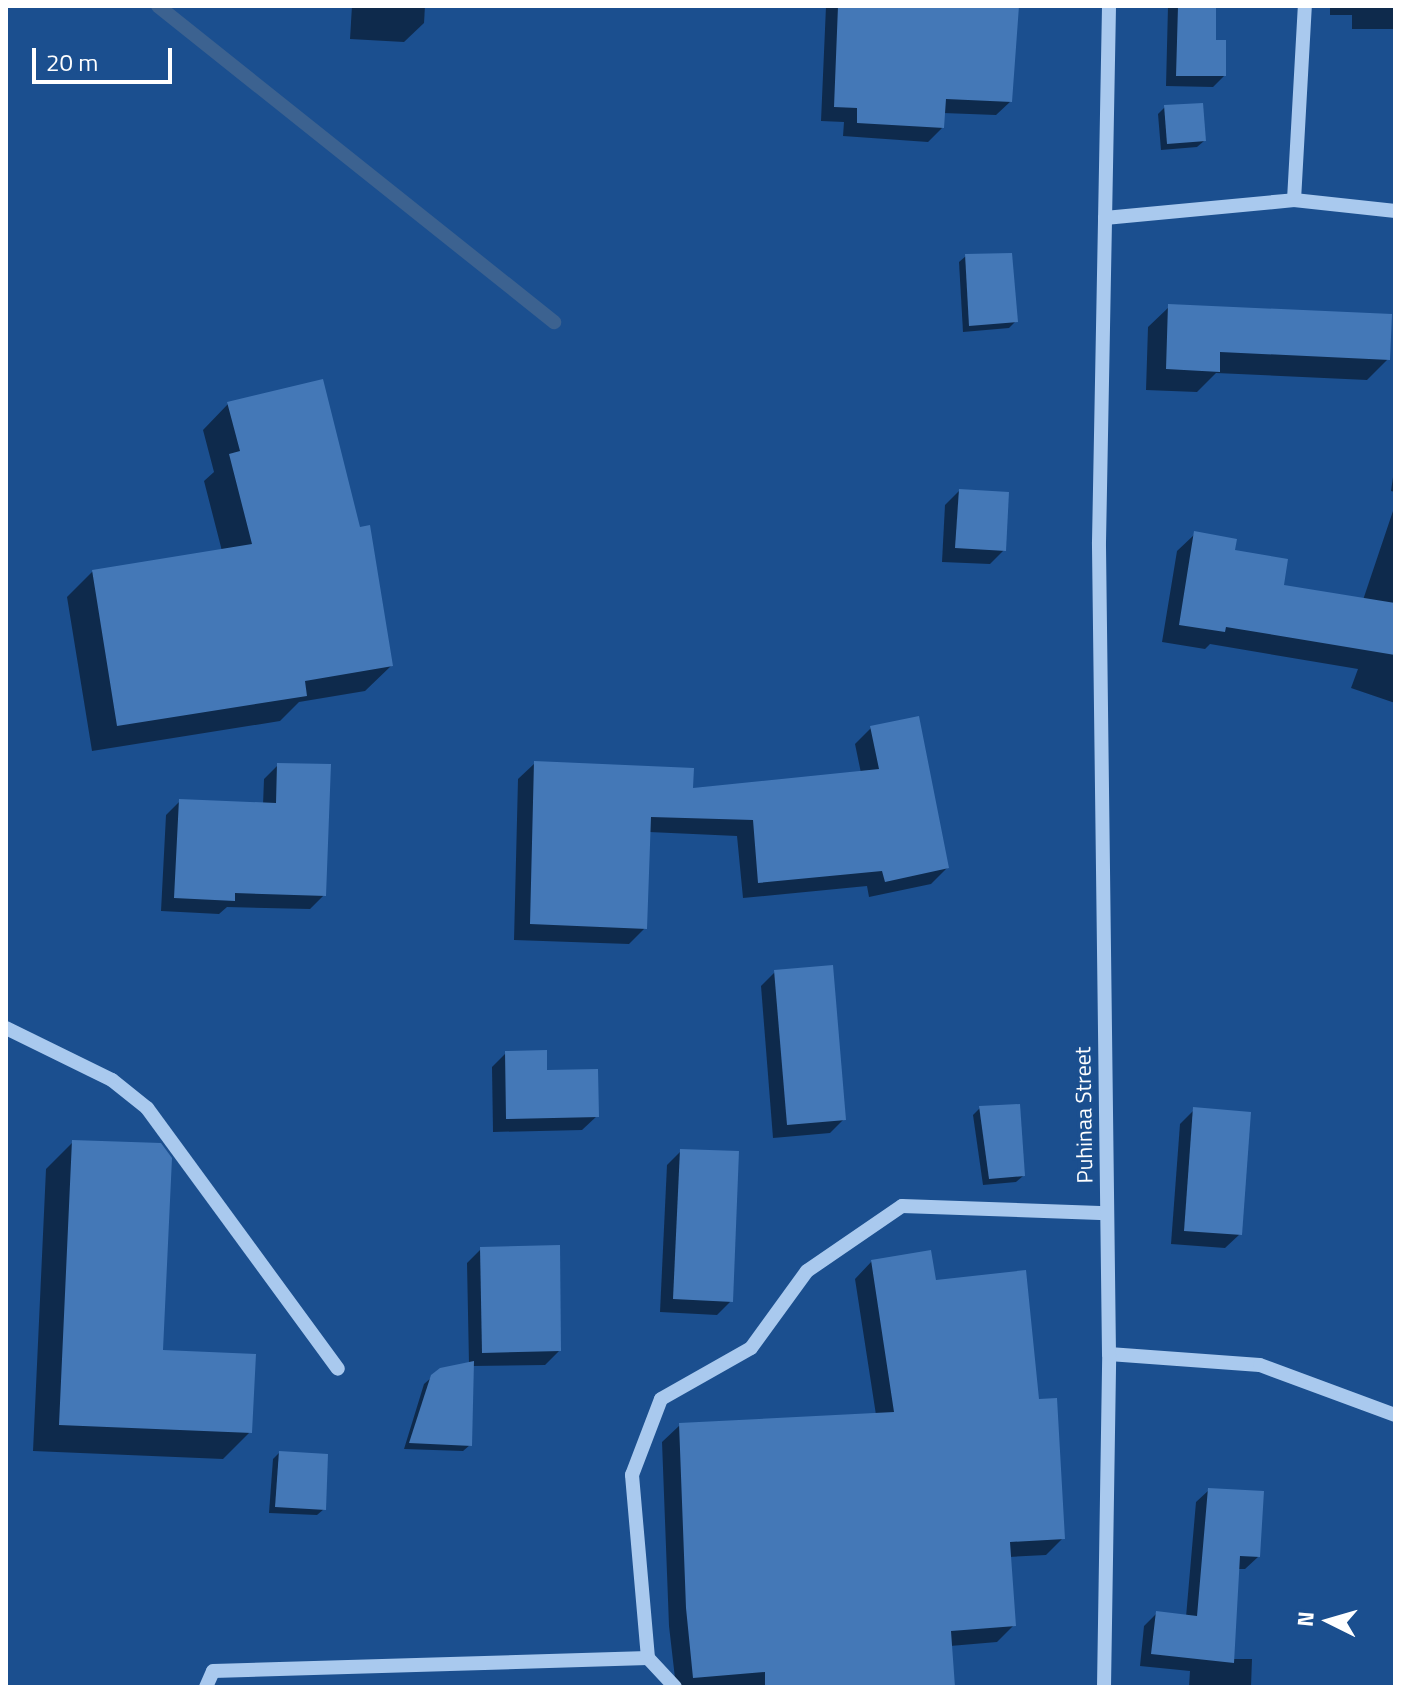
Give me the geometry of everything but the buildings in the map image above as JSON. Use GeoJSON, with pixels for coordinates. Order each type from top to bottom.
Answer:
{"type":"FeatureCollection","features":[{"type":"Feature","properties":{"kind":"street","name":"Puhinaa Street"},"geometry":{"type":"LineString","coordinates":[[1104,1687],[1109,1354],[1099,542],[1109,6]]}},
{"type":"Feature","properties":{"kind":"street"},"geometry":{"type":"LineString","coordinates":[[1294,200],[1305,6]]}},
{"type":"Feature","properties":{"kind":"street"},"geometry":{"type":"LineString","coordinates":[[1105,218],[1294,200],[1395,211]]}},
{"type":"Feature","properties":{"kind":"street"},"geometry":{"type":"LineString","coordinates":[[6,1028],[112,1080],[147,1108],[338,1369]]}},
{"type":"Feature","properties":{"kind":"street"},"geometry":{"type":"LineString","coordinates":[[675,1687],[648,1658],[632,1475],[661,1399],[751,1348],[807,1271],[902,1206],[1107,1213]]}},
{"type":"Feature","properties":{"kind":"street"},"geometry":{"type":"LineString","coordinates":[[1109,1354],[1260,1365],[1395,1415]]}},
{"type":"Feature","properties":{"kind":"street"},"geometry":{"type":"LineString","coordinates":[[206,1687],[213,1671],[648,1658]]}},
{"type":"Feature","properties":{"kind":"waterway"},"geometry":{"type":"LineString","coordinates":[[158,6],[554,322]]}}]}
